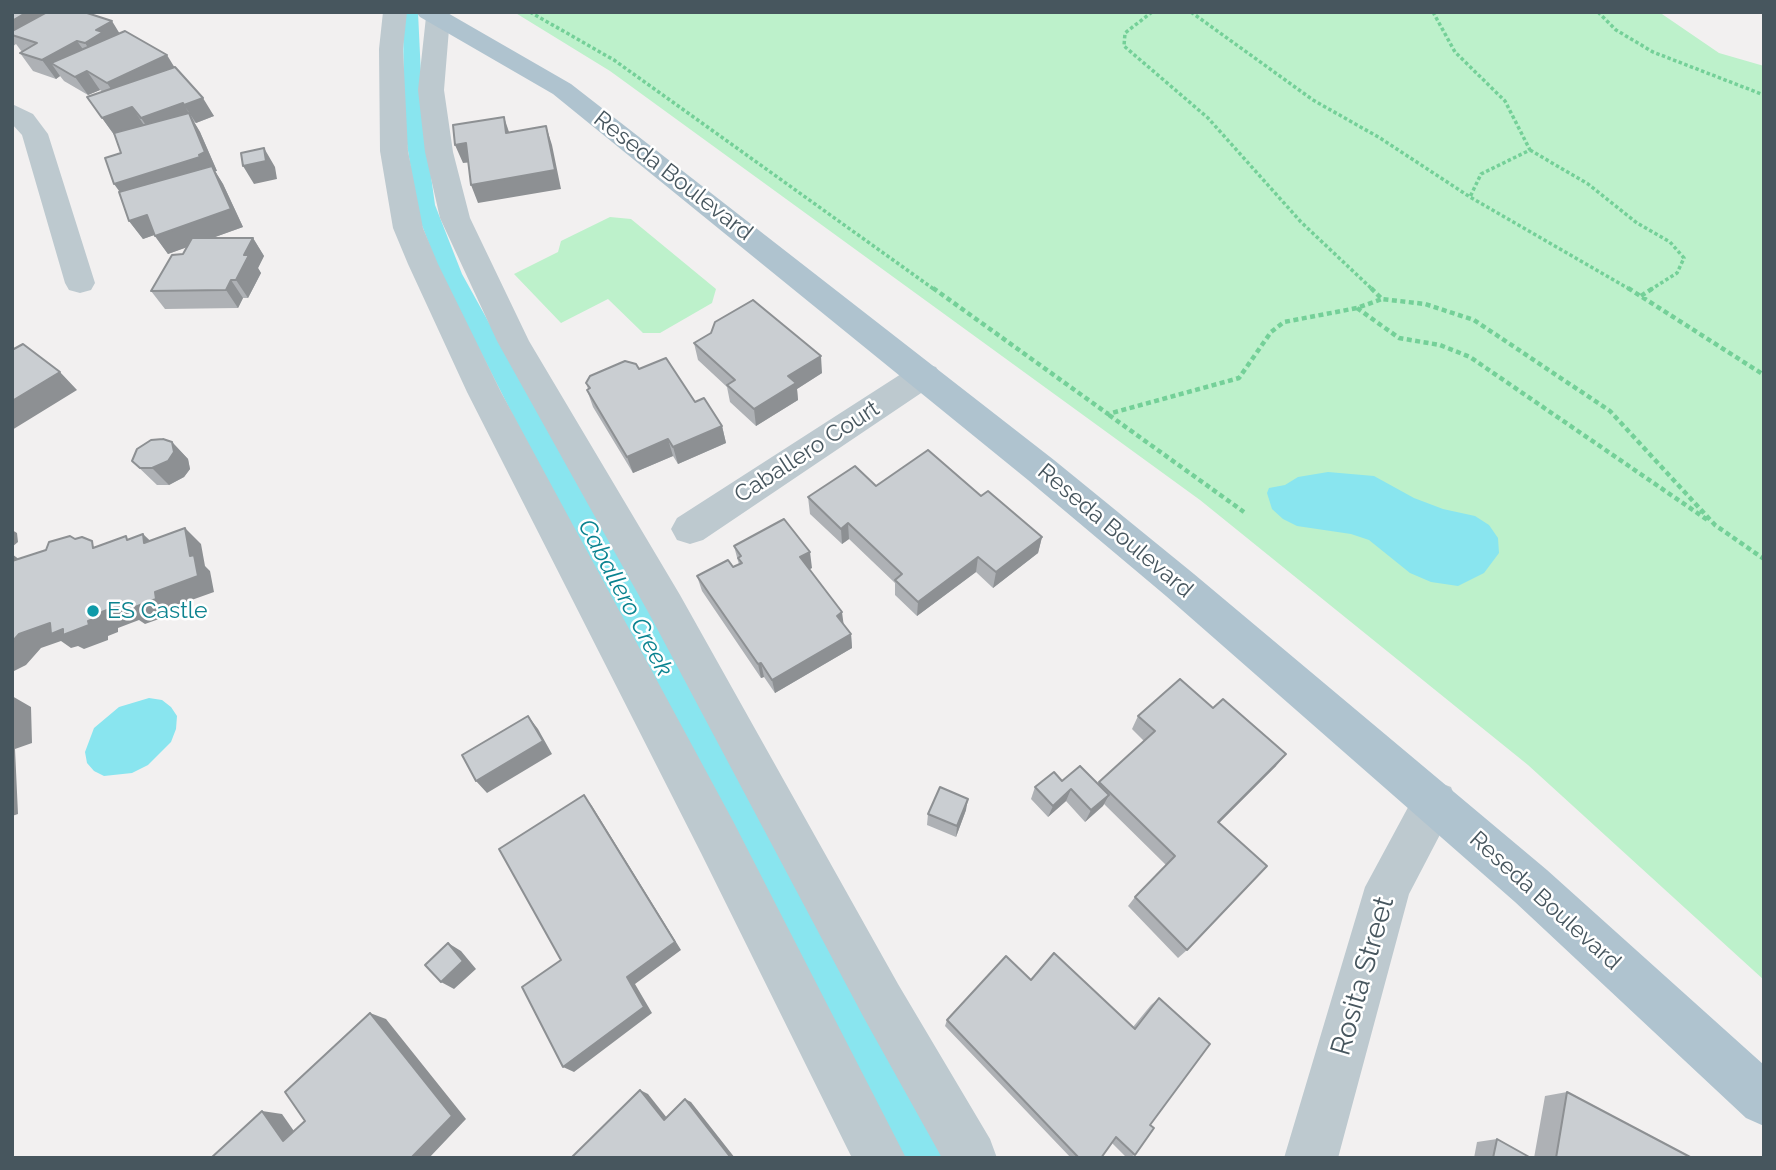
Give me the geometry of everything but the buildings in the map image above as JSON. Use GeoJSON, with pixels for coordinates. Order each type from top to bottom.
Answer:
{"type":"FeatureCollection","features":[{"type":"Feature","properties":{"kind":"main road","name":"Reseda Boulevard"},"geometry":{"type":"LineString","coordinates":[[433,15],[562,89],[924,375],[1180,585],[1435,802],[1531,886],[1764,1100]]}},
{"type":"Feature","properties":{"kind":"street"},"geometry":{"type":"LineString","coordinates":[[395,12],[391,49],[394,151],[408,228],[418,252],[484,392],[717,837],[880,1158]]}},
{"type":"Feature","properties":{"kind":"street"},"geometry":{"type":"LineString","coordinates":[[433,15],[431,90],[439,152],[455,218],[513,341],[666,607],[881,1001],[971,1158]]}},
{"type":"Feature","properties":{"kind":"street"},"geometry":{"type":"LineString","coordinates":[[12,112],[24,120],[35,134],[80,283]]}},
{"type":"Feature","properties":{"kind":"street","name":"Caballero Court"},"geometry":{"type":"LineString","coordinates":[[690,529],[924,375]]}},
{"type":"Feature","properties":{"kind":"street","name":"Rosita Street"},"geometry":{"type":"LineString","coordinates":[[1311,1158],[1388,887],[1435,802]]}},
{"type":"Feature","properties":{"kind":"path"},"geometry":{"type":"LineString","coordinates":[[530,12],[614,60],[1244,512]]}},
{"type":"Feature","properties":{"kind":"path"},"geometry":{"type":"LineString","coordinates":[[1152,12],[1125,33],[1124,46],[1208,118],[1301,222],[1382,299]]}},
{"type":"Feature","properties":{"kind":"path"},"geometry":{"type":"LineString","coordinates":[[1191,12],[1313,100],[1380,138],[1470,197],[1641,296],[1764,375]]}},
{"type":"Feature","properties":{"kind":"path"},"geometry":{"type":"LineString","coordinates":[[1433,12],[1455,52],[1505,101],[1530,150],[1588,184],[1637,223],[1670,242],[1684,258],[1677,273],[1641,296]]}},
{"type":"Feature","properties":{"kind":"path"},"geometry":{"type":"LineString","coordinates":[[1598,12],[1616,30],[1653,52],[1764,94]]}},
{"type":"Feature","properties":{"kind":"path"},"geometry":{"type":"LineString","coordinates":[[1470,197],[1481,174],[1530,150]]}},
{"type":"Feature","properties":{"kind":"path"},"geometry":{"type":"LineString","coordinates":[[1108,414],[1239,378],[1271,331],[1284,322],[1357,308],[1382,299],[1424,304],[1474,320],[1610,411],[1715,525]]}},
{"type":"Feature","properties":{"kind":"path"},"geometry":{"type":"LineString","coordinates":[[1357,308],[1399,338],[1440,345],[1470,357],[1764,559]]}},
{"type":"Feature","properties":{"kind":"green space"},"geometry":{"type":"Polygon","coordinates":[[[514,12],[1659,12],[1719,53],[1764,66],[1764,980],[1528,765],[1200,500],[610,71],[514,12]]]}},
{"type":"Feature","properties":{"kind":"green space"},"geometry":{"type":"Polygon","coordinates":[[[610,217],[631,219],[716,289],[712,303],[660,333],[643,333],[608,299],[561,323],[514,274],[558,252],[561,241],[610,217]]]}},
{"type":"Feature","properties":{"kind":"water","name":"Caballero Creek"},"geometry":{"type":"Polygon","coordinates":[[[403,12],[418,12],[423,118],[435,205],[462,274],[952,1158],[904,1158],[586,559],[439,270],[418,215],[404,125],[403,12]]]}},
{"type":"Feature","properties":{"kind":"water"},"geometry":{"type":"Polygon","coordinates":[[[1328,472],[1374,476],[1414,498],[1443,509],[1475,516],[1489,525],[1498,538],[1499,553],[1484,573],[1458,586],[1431,582],[1410,573],[1369,540],[1351,534],[1297,526],[1272,509],[1267,493],[1269,488],[1285,485],[1298,477],[1328,472]]]}},
{"type":"Feature","properties":{"kind":"water"},"geometry":{"type":"Polygon","coordinates":[[[149,698],[162,700],[177,716],[171,742],[148,765],[132,773],[104,776],[94,771],[87,763],[85,752],[94,728],[119,707],[149,698]]]}},
{"type":"Feature","properties":{"kind":"place","name":"ES Castle"},"geometry":{"type":"Point","coordinates":[93,611]}}]}
